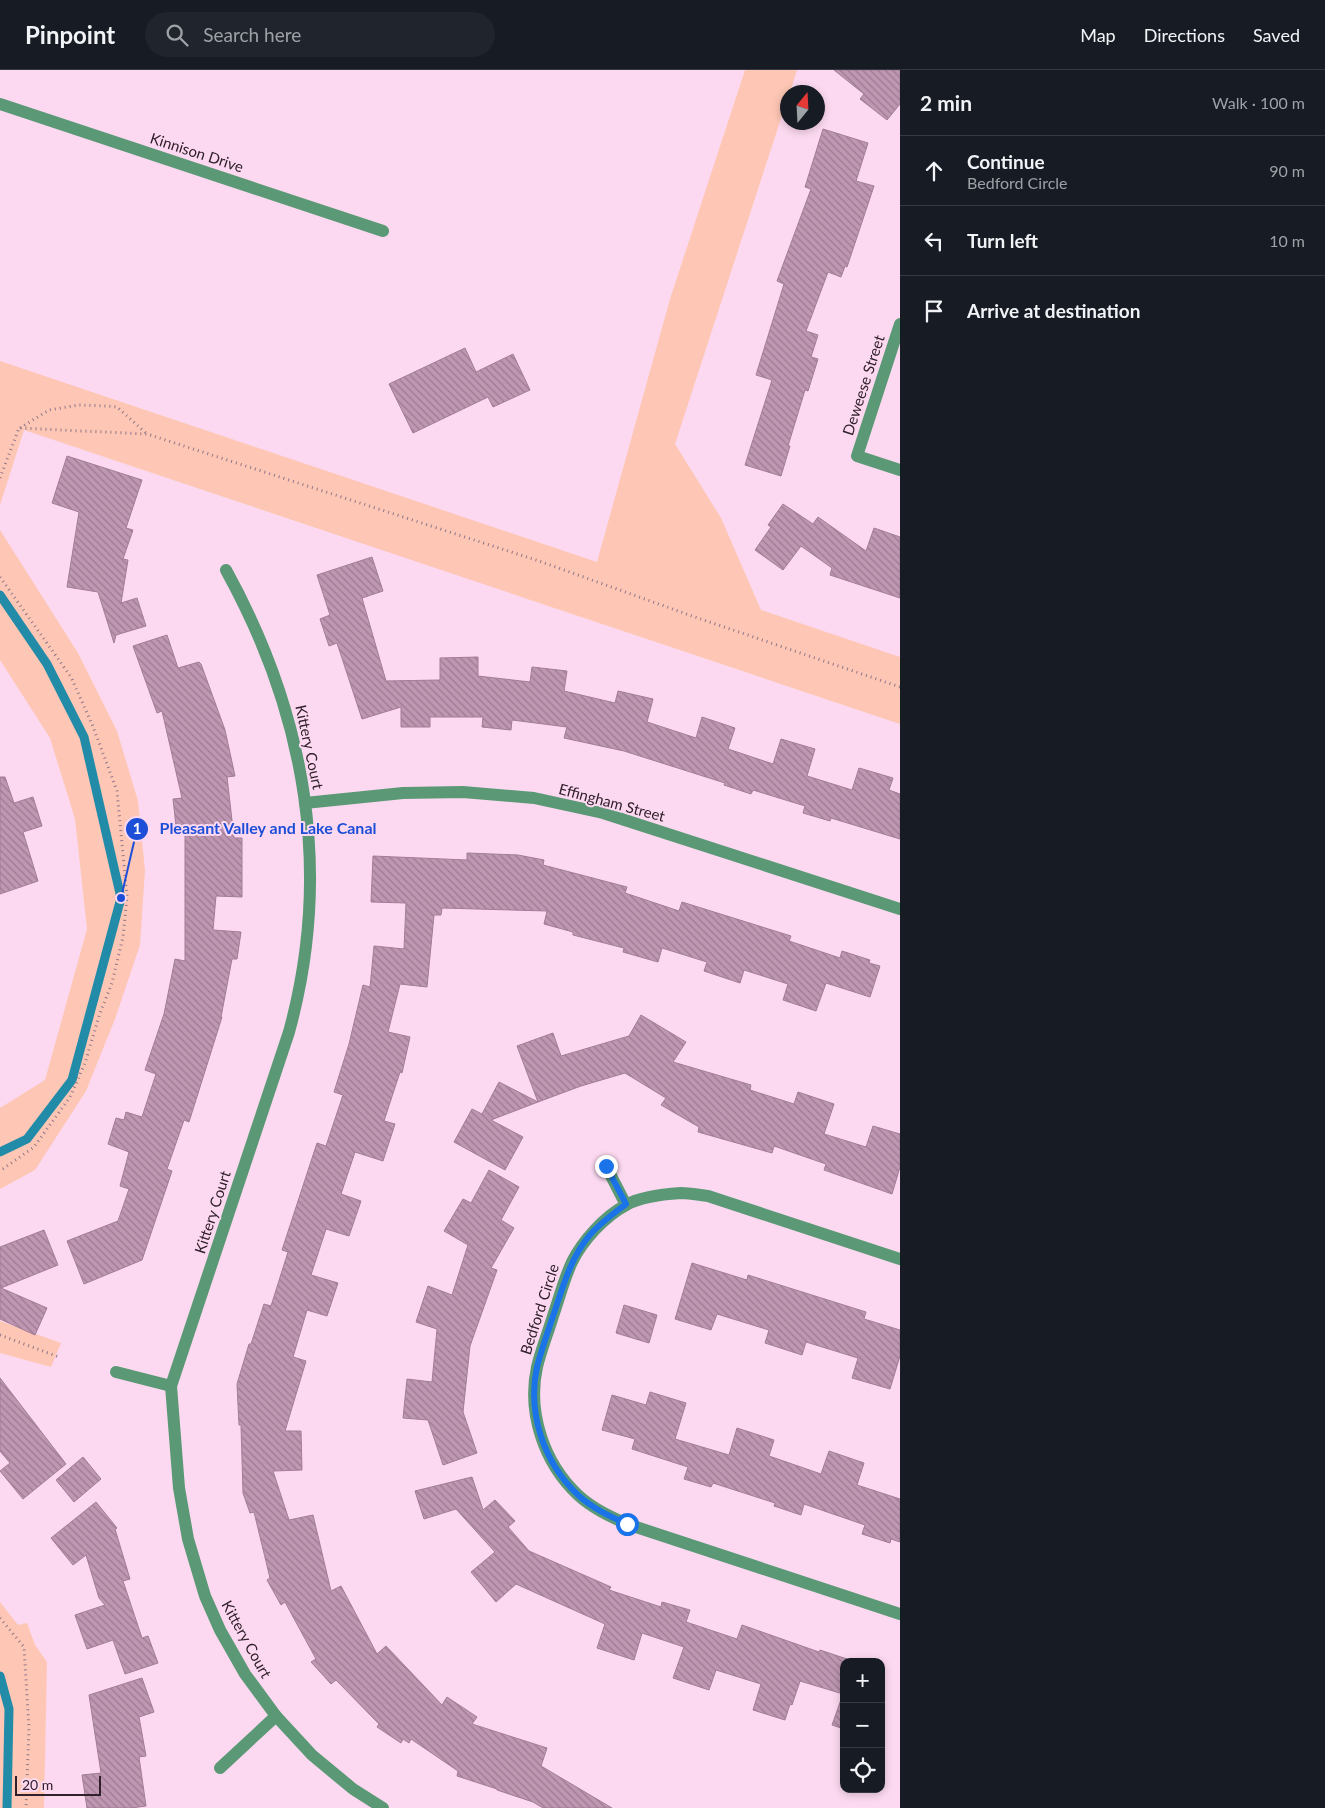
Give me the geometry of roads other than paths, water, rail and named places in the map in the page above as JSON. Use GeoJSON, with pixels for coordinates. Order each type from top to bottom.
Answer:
{"type":"FeatureCollection","features":[{"type":"Feature","properties":{"kind":"street","name":"Kinnison Drive"},"geometry":{"type":"LineString","coordinates":[[0,104],[383,230]]}},
{"type":"Feature","properties":{"kind":"street","name":"Deweese Street"},"geometry":{"type":"LineString","coordinates":[[900,324],[856,456],[900,470]]}},
{"type":"Feature","properties":{"kind":"street","name":"Kittery Court"},"geometry":{"type":"LineString","coordinates":[[226,570],[242,598],[264,648],[286,710],[296,751],[305,803],[310,870],[308,933],[298,1000],[289,1032],[171,1386],[179,1488],[188,1539],[205,1596],[220,1630],[245,1674],[276,1716],[312,1755],[353,1789],[384,1808]]}},
{"type":"Feature","properties":{"kind":"street","name":"Effingham Street"},"geometry":{"type":"LineString","coordinates":[[305,803],[403,793],[455,792],[534,798],[603,814],[900,909]]}},
{"type":"Feature","properties":{"kind":"street"},"geometry":{"type":"LineString","coordinates":[[606,1166],[626,1204]]}},
{"type":"Feature","properties":{"kind":"street","name":"Bedford Circle"},"geometry":{"type":"LineString","coordinates":[[900,1259],[708,1196],[682,1193],[657,1196],[626,1204],[589,1236],[572,1263],[537,1367],[534,1395],[538,1430],[546,1450],[560,1475],[578,1495],[601,1512],[627,1524],[900,1614]]}},
{"type":"Feature","properties":{"kind":"street"},"geometry":{"type":"LineString","coordinates":[[116,1372],[171,1386]]}},
{"type":"Feature","properties":{"kind":"street"},"geometry":{"type":"LineString","coordinates":[[220,1768],[276,1716]]}},
{"type":"Feature","properties":{"kind":"waterway"},"geometry":{"type":"LineString","coordinates":[[0,595],[47,664],[84,737],[121,898],[72,1080],[27,1139],[0,1152]]}},
{"type":"Feature","properties":{"kind":"waterway"},"geometry":{"type":"LineString","coordinates":[[0,1676],[9,1709],[7,1808]]}},
{"type":"Feature","properties":{"kind":"place","name":"Pleasant Valley and Lake Canal"},"geometry":{"type":"Point","coordinates":[121,898]}}]}
